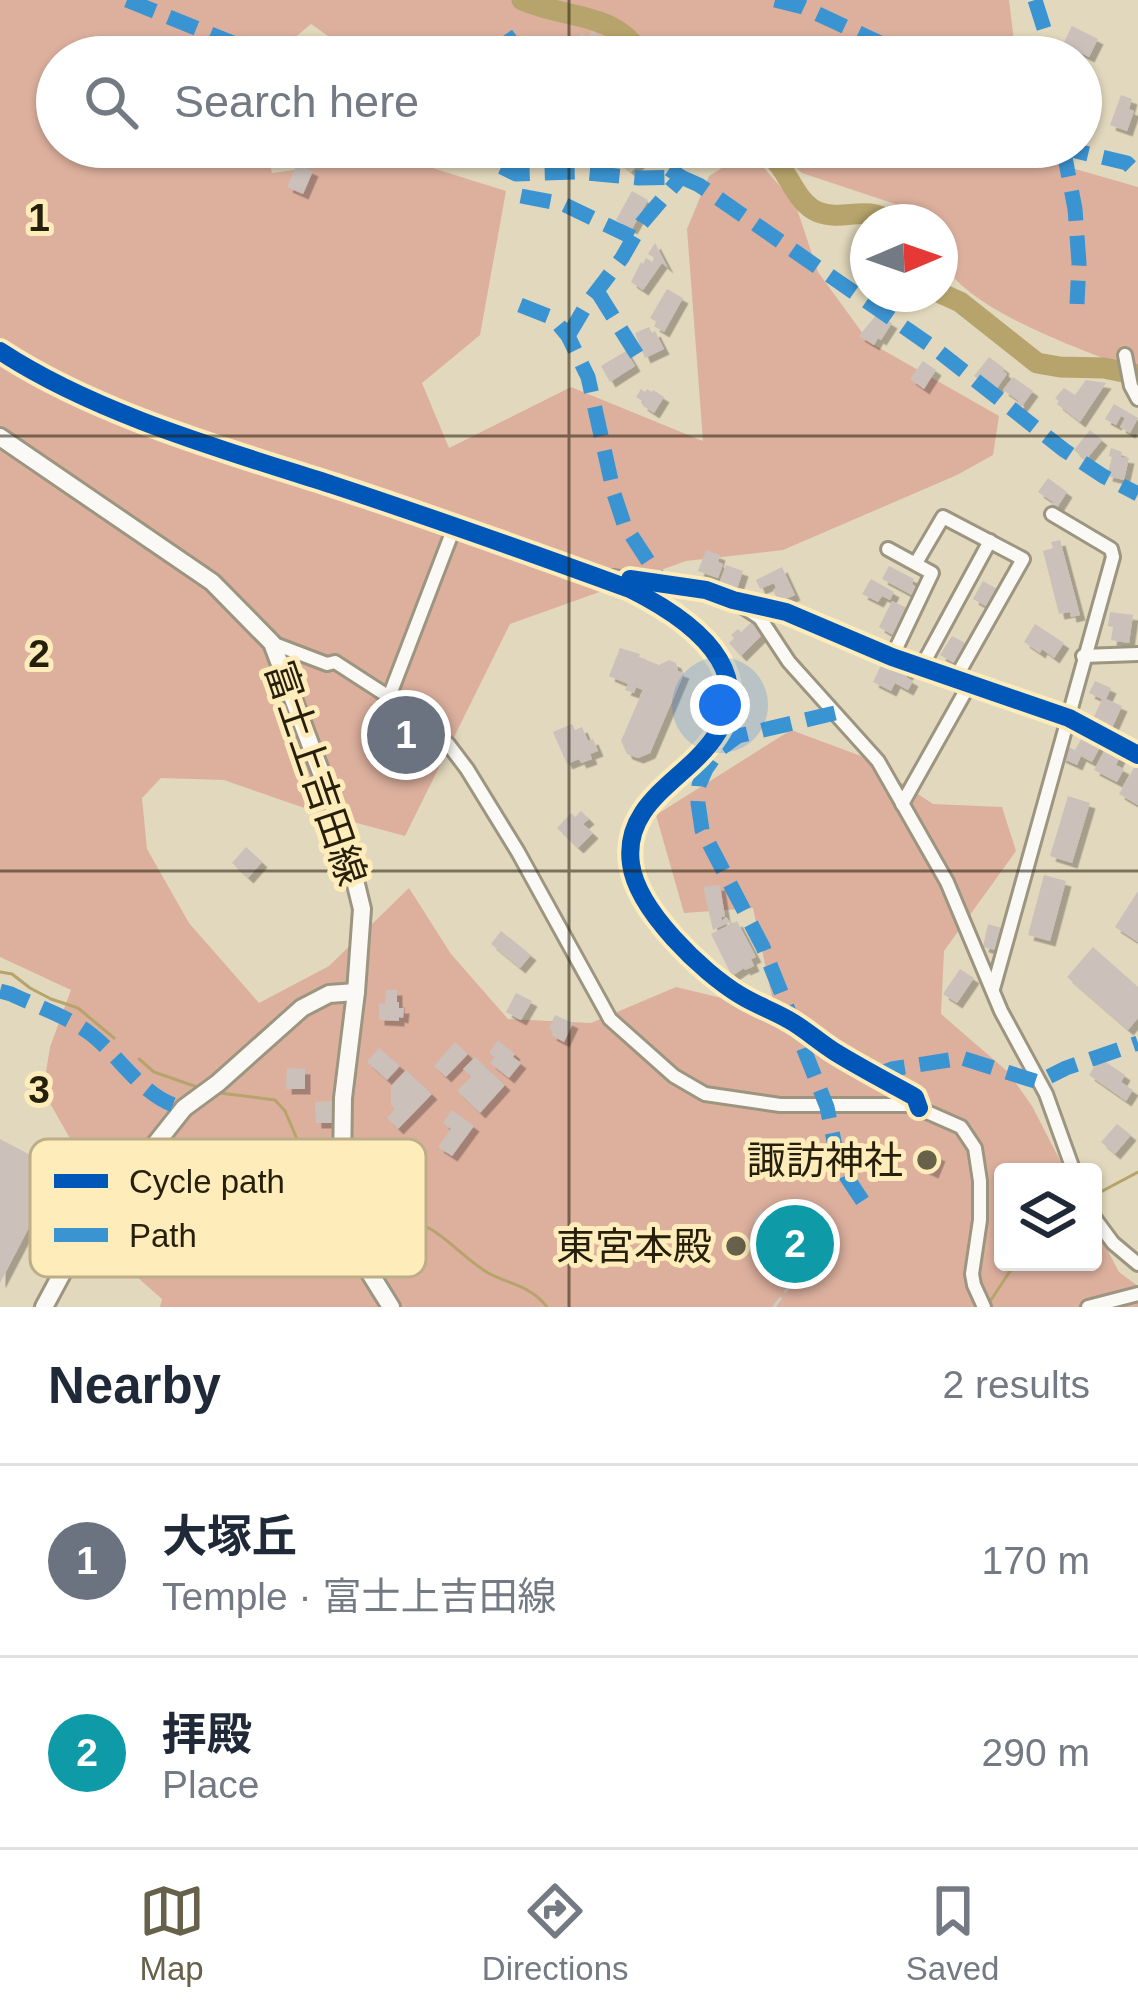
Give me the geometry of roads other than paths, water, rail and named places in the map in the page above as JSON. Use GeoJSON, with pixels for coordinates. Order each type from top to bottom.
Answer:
{"type":"FeatureCollection","features":[{"type":"Feature","properties":{"kind":"main road","name":"富士上吉田線"},"geometry":{"type":"LineString","coordinates":[[0,437],[212,582],[272,643],[344,831],[362,909],[342,1139]]}},
{"type":"Feature","properties":{"kind":"main road"},"geometry":{"type":"LineString","coordinates":[[159,1139],[184,1108],[302,1008],[328,994],[356,992]]}},
{"type":"Feature","properties":{"kind":"main road"},"geometry":{"type":"LineString","coordinates":[[44,1307],[60,1277]]}},
{"type":"Feature","properties":{"kind":"main road","name":"富士上吉田線"},"geometry":{"type":"LineString","coordinates":[[372,1277],[391,1307]]}},
{"type":"Feature","properties":{"kind":"street"},"geometry":{"type":"LineString","coordinates":[[0,350],[101,403],[168,429],[630,589],[653,601],[716,652],[728,672],[730,700],[715,737],[642,812],[630,841],[631,869],[656,919],[674,941],[738,994],[915,1097],[919,1108]]}},
{"type":"Feature","properties":{"kind":"street"},"geometry":{"type":"LineString","coordinates":[[1125,355],[1138,399]]}},
{"type":"Feature","properties":{"kind":"street"},"geometry":{"type":"LineString","coordinates":[[992,990],[1113,557],[1111,549],[1052,514]]}},
{"type":"Feature","properties":{"kind":"street"},"geometry":{"type":"LineString","coordinates":[[902,804],[1023,559],[943,517],[916,563]]}},
{"type":"Feature","properties":{"kind":"street"},"geometry":{"type":"LineString","coordinates":[[388,697],[455,525]]}},
{"type":"Feature","properties":{"kind":"street"},"geometry":{"type":"LineString","coordinates":[[922,666],[990,542]]}},
{"type":"Feature","properties":{"kind":"street"},"geometry":{"type":"LineString","coordinates":[[888,549],[932,573],[892,657]]}},
{"type":"Feature","properties":{"kind":"street"},"geometry":{"type":"LineString","coordinates":[[583,572],[706,590],[786,612],[892,657],[1069,718],[1138,755]]}},
{"type":"Feature","properties":{"kind":"street"},"geometry":{"type":"LineString","coordinates":[[733,600],[760,618],[789,662],[878,761],[946,882],[992,990],[1046,1094],[1071,1163]]}},
{"type":"Feature","properties":{"kind":"street"},"geometry":{"type":"LineString","coordinates":[[272,643],[327,664],[334,662],[448,744],[518,852],[610,1019],[674,1076],[705,1094],[745,1101],[827,1107],[911,1105],[961,1127],[975,1148],[980,1181],[972,1274],[983,1304]]}},
{"type":"Feature","properties":{"kind":"street"},"geometry":{"type":"LineString","coordinates":[[1083,656],[1138,654]]}},
{"type":"Feature","properties":{"kind":"street"},"geometry":{"type":"LineString","coordinates":[[1102,1228],[1138,1264]]}},
{"type":"Feature","properties":{"kind":"street"},"geometry":{"type":"LineString","coordinates":[[1088,1307],[1138,1294]]}},
{"type":"Feature","properties":{"kind":"waterway"},"geometry":{"type":"LineString","coordinates":[[522,0],[588,18],[624,36]]}},
{"type":"Feature","properties":{"kind":"waterway"},"geometry":{"type":"LineString","coordinates":[[782,168],[810,208],[850,214]]}},
{"type":"Feature","properties":{"kind":"waterway"},"geometry":{"type":"LineString","coordinates":[[958,301],[1037,363],[1138,375]]}},
{"type":"Feature","properties":{"kind":"waterway"},"geometry":{"type":"LineString","coordinates":[[0,972],[78,1008],[114,1038]]}},
{"type":"Feature","properties":{"kind":"waterway"},"geometry":{"type":"LineString","coordinates":[[139,1059],[154,1072],[200,1088]]}},
{"type":"Feature","properties":{"kind":"waterway"},"geometry":{"type":"LineString","coordinates":[[220,1093],[275,1100],[297,1139]]}},
{"type":"Feature","properties":{"kind":"waterway"},"geometry":{"type":"LineString","coordinates":[[1102,1191],[1138,1172]]}},
{"type":"Feature","properties":{"kind":"waterway"},"geometry":{"type":"LineString","coordinates":[[426,1227],[481,1269],[528,1290],[547,1307]]}},
{"type":"Feature","properties":{"kind":"waterway"},"geometry":{"type":"LineString","coordinates":[[987,1306],[1010,1271]]}},
{"type":"Feature","properties":{"kind":"place","name":"大塚丘"},"geometry":{"type":"Point","coordinates":[406,735]}},
{"type":"Feature","properties":{"kind":"place","name":"諏訪神社"},"geometry":{"type":"Point","coordinates":[927,1160]}},
{"type":"Feature","properties":{"kind":"place","name":"拝殿"},"geometry":{"type":"Point","coordinates":[795,1244]}},
{"type":"Feature","properties":{"kind":"place","name":"東宮本殿"},"geometry":{"type":"Point","coordinates":[736,1246]}}]}
